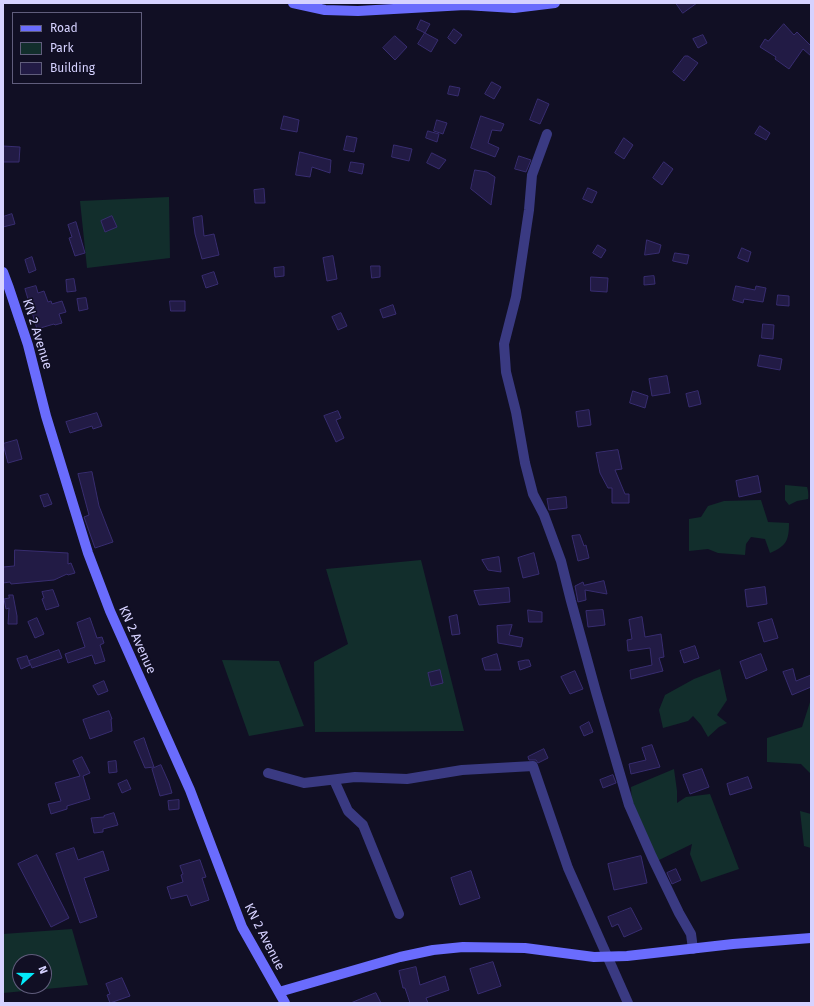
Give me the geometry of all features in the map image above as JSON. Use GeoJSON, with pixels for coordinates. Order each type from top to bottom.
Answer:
{"type":"FeatureCollection","features":[{"type":"Feature","properties":{"kind":"main road"},"geometry":{"type":"LineString","coordinates":[[293,3],[325,10],[358,11],[465,5],[514,8],[555,3]]}},
{"type":"Feature","properties":{"kind":"main road","name":"KN 2 Avenue"},"geometry":{"type":"LineString","coordinates":[[3,272],[28,345],[46,416],[88,553],[110,611],[190,790],[242,927],[286,1003]]}},
{"type":"Feature","properties":{"kind":"main road"},"geometry":{"type":"LineString","coordinates":[[279,992],[400,957],[432,950],[463,947],[525,948],[594,957],[627,956],[811,938]]}},
{"type":"Feature","properties":{"kind":"street"},"geometry":{"type":"LineString","coordinates":[[546,134],[532,175],[529,210],[516,297],[504,344],[506,372],[533,494],[544,515],[561,561],[629,805],[652,858],[691,934],[693,949]]}},
{"type":"Feature","properties":{"kind":"street"},"geometry":{"type":"LineString","coordinates":[[268,773],[304,783],[355,777],[407,779],[462,770],[532,766],[568,868],[608,956],[618,984],[628,1003]]}},
{"type":"Feature","properties":{"kind":"street"},"geometry":{"type":"LineString","coordinates":[[334,780],[348,811],[362,825],[400,914]]}},
{"type":"Feature","properties":{"kind":"green space"},"geometry":{"type":"Polygon","coordinates":[[[169,197],[170,258],[87,268],[80,201],[169,197]]]}},
{"type":"Feature","properties":{"kind":"green space"},"geometry":{"type":"Polygon","coordinates":[[[785,485],[807,487],[808,499],[797,501],[789,505],[785,500],[785,485]]]}},
{"type":"Feature","properties":{"kind":"green space"},"geometry":{"type":"Polygon","coordinates":[[[761,500],[768,522],[789,523],[786,542],[780,548],[770,553],[765,539],[751,537],[746,544],[745,555],[718,553],[708,549],[689,551],[689,519],[701,517],[708,506],[724,501],[761,500]]]}},
{"type":"Feature","properties":{"kind":"green space"},"geometry":{"type":"Polygon","coordinates":[[[421,560],[464,731],[315,732],[314,662],[348,644],[326,569],[421,560]]]}},
{"type":"Feature","properties":{"kind":"green space"},"geometry":{"type":"Polygon","coordinates":[[[222,660],[279,661],[304,726],[249,736],[222,660]]]}},
{"type":"Feature","properties":{"kind":"green space"},"geometry":{"type":"Polygon","coordinates":[[[720,669],[727,700],[717,715],[727,723],[719,727],[708,737],[701,725],[693,716],[688,721],[663,728],[659,710],[665,695],[694,679],[720,669]]]}},
{"type":"Feature","properties":{"kind":"green space"},"geometry":{"type":"Polygon","coordinates":[[[811,699],[811,774],[801,764],[767,762],[767,738],[802,727],[811,699]]]}},
{"type":"Feature","properties":{"kind":"green space"},"geometry":{"type":"Polygon","coordinates":[[[674,769],[677,803],[686,797],[710,794],[739,869],[701,882],[690,854],[692,844],[657,861],[632,805],[631,787],[674,769]]]}},
{"type":"Feature","properties":{"kind":"green space"},"geometry":{"type":"Polygon","coordinates":[[[800,811],[811,814],[811,848],[804,846],[800,811]]]}},
{"type":"Feature","properties":{"kind":"green space"},"geometry":{"type":"Polygon","coordinates":[[[72,929],[88,985],[52,988],[52,954],[12,954],[12,992],[3,993],[3,934],[72,929]]]}},
{"type":"Feature","properties":{"kind":"building"},"geometry":{"type":"Polygon","coordinates":[[[676,3],[697,3],[683,13],[676,3]]]}},
{"type":"Feature","properties":{"kind":"building"},"geometry":{"type":"Polygon","coordinates":[[[421,20],[430,24],[425,33],[417,29],[421,20]]]}},
{"type":"Feature","properties":{"kind":"building"},"geometry":{"type":"Polygon","coordinates":[[[784,24],[794,35],[797,32],[811,46],[811,56],[803,49],[789,69],[775,59],[776,57],[760,47],[765,39],[768,41],[784,24]]]}},
{"type":"Feature","properties":{"kind":"building"},"geometry":{"type":"Polygon","coordinates":[[[454,29],[462,35],[455,44],[448,38],[454,29]]]}},
{"type":"Feature","properties":{"kind":"building"},"geometry":{"type":"Polygon","coordinates":[[[425,33],[438,40],[431,52],[418,44],[425,33]]]}},
{"type":"Feature","properties":{"kind":"building"},"geometry":{"type":"Polygon","coordinates":[[[703,35],[707,43],[698,48],[693,39],[703,35]]]}},
{"type":"Feature","properties":{"kind":"building"},"geometry":{"type":"Polygon","coordinates":[[[395,36],[407,47],[395,60],[383,48],[395,36]]]}},
{"type":"Feature","properties":{"kind":"building"},"geometry":{"type":"Polygon","coordinates":[[[685,56],[688,56],[698,63],[684,81],[673,72],[685,56]]]}},
{"type":"Feature","properties":{"kind":"building"},"geometry":{"type":"Polygon","coordinates":[[[492,82],[501,87],[494,99],[485,94],[492,82]]]}},
{"type":"Feature","properties":{"kind":"building"},"geometry":{"type":"Polygon","coordinates":[[[450,86],[460,88],[458,96],[448,94],[450,86]]]}},
{"type":"Feature","properties":{"kind":"building"},"geometry":{"type":"Polygon","coordinates":[[[538,99],[549,104],[540,124],[530,120],[538,99]]]}},
{"type":"Feature","properties":{"kind":"building"},"geometry":{"type":"Polygon","coordinates":[[[284,116],[299,120],[297,132],[281,129],[284,116]]]}},
{"type":"Feature","properties":{"kind":"building"},"geometry":{"type":"Polygon","coordinates":[[[481,116],[504,124],[501,131],[492,130],[488,143],[499,148],[495,157],[471,148],[481,116]]]}},
{"type":"Feature","properties":{"kind":"building"},"geometry":{"type":"Polygon","coordinates":[[[437,120],[447,123],[443,134],[434,131],[437,120]]]}},
{"type":"Feature","properties":{"kind":"building"},"geometry":{"type":"Polygon","coordinates":[[[760,126],[770,133],[766,140],[755,134],[760,126]]]}},
{"type":"Feature","properties":{"kind":"building"},"geometry":{"type":"Polygon","coordinates":[[[428,131],[439,134],[437,142],[426,138],[428,131]]]}},
{"type":"Feature","properties":{"kind":"building"},"geometry":{"type":"Polygon","coordinates":[[[347,136],[357,138],[354,152],[344,150],[347,136]]]}},
{"type":"Feature","properties":{"kind":"building"},"geometry":{"type":"Polygon","coordinates":[[[624,138],[633,145],[624,159],[615,153],[624,138]]]}},
{"type":"Feature","properties":{"kind":"building"},"geometry":{"type":"Polygon","coordinates":[[[394,145],[412,149],[409,161],[392,157],[394,145]]]}},
{"type":"Feature","properties":{"kind":"building"},"geometry":{"type":"Polygon","coordinates":[[[3,146],[20,147],[19,162],[3,162],[3,146]]]}},
{"type":"Feature","properties":{"kind":"building"},"geometry":{"type":"Polygon","coordinates":[[[300,152],[331,160],[330,173],[312,167],[310,177],[296,175],[300,152]]]}},
{"type":"Feature","properties":{"kind":"building"},"geometry":{"type":"Polygon","coordinates":[[[432,153],[446,160],[439,169],[427,163],[432,153]]]}},
{"type":"Feature","properties":{"kind":"building"},"geometry":{"type":"Polygon","coordinates":[[[519,156],[531,160],[526,172],[515,169],[519,156]]]}},
{"type":"Feature","properties":{"kind":"building"},"geometry":{"type":"Polygon","coordinates":[[[351,162],[364,164],[362,174],[349,171],[351,162]]]}},
{"type":"Feature","properties":{"kind":"building"},"geometry":{"type":"Polygon","coordinates":[[[664,162],[673,169],[662,185],[653,178],[664,162]]]}},
{"type":"Feature","properties":{"kind":"building"},"geometry":{"type":"Polygon","coordinates":[[[475,170],[487,172],[495,177],[491,205],[471,189],[475,170]]]}},
{"type":"Feature","properties":{"kind":"building"},"geometry":{"type":"Polygon","coordinates":[[[588,188],[597,192],[592,203],[583,199],[588,188]]]}},
{"type":"Feature","properties":{"kind":"building"},"geometry":{"type":"Polygon","coordinates":[[[264,189],[265,203],[255,203],[254,190],[264,189]]]}},
{"type":"Feature","properties":{"kind":"building"},"geometry":{"type":"Polygon","coordinates":[[[12,214],[15,224],[3,227],[3,217],[12,214]]]}},
{"type":"Feature","properties":{"kind":"building"},"geometry":{"type":"Polygon","coordinates":[[[112,216],[117,227],[105,232],[101,221],[112,216]]]}},
{"type":"Feature","properties":{"kind":"building"},"geometry":{"type":"Polygon","coordinates":[[[202,216],[204,236],[214,234],[219,255],[202,259],[195,234],[193,218],[202,216]]]}},
{"type":"Feature","properties":{"kind":"building"},"geometry":{"type":"Polygon","coordinates":[[[76,222],[85,253],[75,256],[69,238],[72,237],[68,225],[76,222]]]}},
{"type":"Feature","properties":{"kind":"building"},"geometry":{"type":"Polygon","coordinates":[[[647,240],[661,245],[659,253],[645,255],[647,240]]]}},
{"type":"Feature","properties":{"kind":"building"},"geometry":{"type":"Polygon","coordinates":[[[598,245],[606,250],[601,258],[593,253],[598,245]]]}},
{"type":"Feature","properties":{"kind":"building"},"geometry":{"type":"Polygon","coordinates":[[[742,248],[751,252],[748,262],[738,258],[742,248]]]}},
{"type":"Feature","properties":{"kind":"building"},"geometry":{"type":"Polygon","coordinates":[[[675,253],[689,255],[687,264],[673,261],[675,253]]]}},
{"type":"Feature","properties":{"kind":"building"},"geometry":{"type":"Polygon","coordinates":[[[333,256],[337,279],[327,281],[323,258],[333,256]]]}},
{"type":"Feature","properties":{"kind":"building"},"geometry":{"type":"Polygon","coordinates":[[[32,257],[36,270],[29,273],[25,260],[32,257]]]}},
{"type":"Feature","properties":{"kind":"building"},"geometry":{"type":"Polygon","coordinates":[[[371,266],[380,266],[380,277],[372,278],[371,266]]]}},
{"type":"Feature","properties":{"kind":"building"},"geometry":{"type":"Polygon","coordinates":[[[284,267],[284,276],[275,277],[274,268],[284,267]]]}},
{"type":"Feature","properties":{"kind":"building"},"geometry":{"type":"Polygon","coordinates":[[[214,272],[218,284],[206,288],[202,276],[214,272]]]}},
{"type":"Feature","properties":{"kind":"building"},"geometry":{"type":"Polygon","coordinates":[[[654,276],[655,284],[644,285],[644,277],[654,276]]]}},
{"type":"Feature","properties":{"kind":"building"},"geometry":{"type":"Polygon","coordinates":[[[591,277],[608,278],[607,292],[591,291],[591,277]]]}},
{"type":"Feature","properties":{"kind":"building"},"geometry":{"type":"Polygon","coordinates":[[[74,279],[76,291],[67,292],[66,280],[74,279]]]}},
{"type":"Feature","properties":{"kind":"building"},"geometry":{"type":"Polygon","coordinates":[[[36,286],[38,293],[44,291],[48,302],[51,301],[52,304],[62,301],[66,312],[59,314],[62,323],[37,329],[25,289],[36,286]]]}},
{"type":"Feature","properties":{"kind":"building"},"geometry":{"type":"Polygon","coordinates":[[[736,286],[755,290],[756,286],[766,288],[763,302],[744,299],[743,303],[733,300],[736,286]]]}},
{"type":"Feature","properties":{"kind":"building"},"geometry":{"type":"Polygon","coordinates":[[[778,295],[789,296],[789,306],[777,305],[778,295]]]}},
{"type":"Feature","properties":{"kind":"building"},"geometry":{"type":"Polygon","coordinates":[[[86,298],[88,309],[79,311],[77,299],[86,298]]]}},
{"type":"Feature","properties":{"kind":"building"},"geometry":{"type":"Polygon","coordinates":[[[170,301],[185,301],[185,311],[171,311],[170,301]]]}},
{"type":"Feature","properties":{"kind":"building"},"geometry":{"type":"Polygon","coordinates":[[[393,305],[396,314],[383,318],[380,310],[393,305]]]}},
{"type":"Feature","properties":{"kind":"building"},"geometry":{"type":"Polygon","coordinates":[[[341,313],[347,326],[338,330],[332,317],[341,313]]]}},
{"type":"Feature","properties":{"kind":"building"},"geometry":{"type":"Polygon","coordinates":[[[763,324],[774,325],[773,339],[762,338],[763,324]]]}},
{"type":"Feature","properties":{"kind":"building"},"geometry":{"type":"Polygon","coordinates":[[[760,355],[782,359],[780,370],[758,366],[760,355]]]}},
{"type":"Feature","properties":{"kind":"building"},"geometry":{"type":"Polygon","coordinates":[[[667,376],[670,393],[652,396],[649,379],[667,376]]]}},
{"type":"Feature","properties":{"kind":"building"},"geometry":{"type":"Polygon","coordinates":[[[633,391],[648,396],[645,408],[630,403],[633,391]]]}},
{"type":"Feature","properties":{"kind":"building"},"geometry":{"type":"Polygon","coordinates":[[[698,391],[701,404],[689,407],[686,394],[698,391]]]}},
{"type":"Feature","properties":{"kind":"building"},"geometry":{"type":"Polygon","coordinates":[[[589,410],[591,425],[578,427],[576,412],[589,410]]]}},
{"type":"Feature","properties":{"kind":"building"},"geometry":{"type":"Polygon","coordinates":[[[338,411],[341,418],[336,420],[344,438],[336,442],[324,416],[338,411]]]}},
{"type":"Feature","properties":{"kind":"building"},"geometry":{"type":"Polygon","coordinates":[[[97,413],[102,426],[93,429],[92,426],[70,433],[66,422],[97,413]]]}},
{"type":"Feature","properties":{"kind":"building"},"geometry":{"type":"Polygon","coordinates":[[[17,440],[22,459],[8,463],[3,444],[17,440]]]}},
{"type":"Feature","properties":{"kind":"building"},"geometry":{"type":"Polygon","coordinates":[[[618,450],[622,469],[615,470],[625,494],[629,494],[629,503],[612,503],[612,488],[608,488],[600,473],[596,453],[618,450]]]}},
{"type":"Feature","properties":{"kind":"building"},"geometry":{"type":"Polygon","coordinates":[[[92,472],[99,506],[113,542],[95,548],[84,517],[89,515],[78,474],[92,472]]]}},
{"type":"Feature","properties":{"kind":"building"},"geometry":{"type":"Polygon","coordinates":[[[758,476],[761,492],[739,497],[736,481],[758,476]]]}},
{"type":"Feature","properties":{"kind":"building"},"geometry":{"type":"Polygon","coordinates":[[[48,494],[52,504],[44,507],[40,496],[48,494]]]}},
{"type":"Feature","properties":{"kind":"building"},"geometry":{"type":"Polygon","coordinates":[[[566,497],[567,508],[549,510],[547,499],[566,497]]]}},
{"type":"Feature","properties":{"kind":"building"},"geometry":{"type":"Polygon","coordinates":[[[580,535],[584,546],[586,545],[589,558],[578,561],[572,536],[580,535]]]}},
{"type":"Feature","properties":{"kind":"building"},"geometry":{"type":"Polygon","coordinates":[[[15,550],[68,553],[68,564],[71,563],[75,573],[67,574],[54,580],[11,584],[10,582],[3,583],[3,567],[14,566],[15,550]]]}},
{"type":"Feature","properties":{"kind":"building"},"geometry":{"type":"Polygon","coordinates":[[[534,553],[539,574],[523,578],[518,558],[534,553]]]}},
{"type":"Feature","properties":{"kind":"building"},"geometry":{"type":"Polygon","coordinates":[[[499,557],[501,572],[488,570],[482,560],[499,557]]]}},
{"type":"Feature","properties":{"kind":"building"},"geometry":{"type":"Polygon","coordinates":[[[604,581],[607,594],[585,590],[586,600],[578,602],[575,586],[583,582],[584,585],[604,581]]]}},
{"type":"Feature","properties":{"kind":"building"},"geometry":{"type":"Polygon","coordinates":[[[765,587],[767,604],[747,607],[745,590],[765,587]]]}},
{"type":"Feature","properties":{"kind":"building"},"geometry":{"type":"Polygon","coordinates":[[[509,588],[510,602],[479,605],[474,591],[509,588]]]}},
{"type":"Feature","properties":{"kind":"building"},"geometry":{"type":"Polygon","coordinates":[[[53,590],[59,606],[46,610],[42,599],[44,598],[42,592],[53,590]]]}},
{"type":"Feature","properties":{"kind":"building"},"geometry":{"type":"Polygon","coordinates":[[[9,595],[13,595],[17,624],[8,624],[9,608],[6,609],[4,599],[9,598],[9,595]]]}},
{"type":"Feature","properties":{"kind":"building"},"geometry":{"type":"Polygon","coordinates":[[[528,610],[542,612],[542,622],[529,622],[528,610]]]}},
{"type":"Feature","properties":{"kind":"building"},"geometry":{"type":"Polygon","coordinates":[[[603,610],[605,625],[588,627],[586,611],[603,610]]]}},
{"type":"Feature","properties":{"kind":"building"},"geometry":{"type":"Polygon","coordinates":[[[457,615],[460,634],[452,635],[449,617],[457,615]]]}},
{"type":"Feature","properties":{"kind":"building"},"geometry":{"type":"Polygon","coordinates":[[[642,617],[645,637],[661,634],[664,657],[659,658],[663,671],[631,679],[630,670],[652,665],[650,648],[628,651],[627,640],[632,639],[629,620],[642,617]]]}},
{"type":"Feature","properties":{"kind":"building"},"geometry":{"type":"Polygon","coordinates":[[[37,618],[44,634],[35,638],[28,622],[37,618]]]}},
{"type":"Feature","properties":{"kind":"building"},"geometry":{"type":"Polygon","coordinates":[[[90,618],[97,638],[102,637],[104,643],[100,645],[105,661],[95,664],[92,655],[68,663],[65,654],[85,647],[77,623],[90,618]]]}},
{"type":"Feature","properties":{"kind":"building"},"geometry":{"type":"Polygon","coordinates":[[[772,619],[778,638],[764,642],[758,623],[772,619]]]}},
{"type":"Feature","properties":{"kind":"building"},"geometry":{"type":"Polygon","coordinates":[[[512,625],[509,635],[523,638],[521,647],[498,643],[497,626],[512,625]]]}},
{"type":"Feature","properties":{"kind":"building"},"geometry":{"type":"Polygon","coordinates":[[[695,646],[699,658],[684,663],[680,651],[695,646]]]}},
{"type":"Feature","properties":{"kind":"building"},"geometry":{"type":"Polygon","coordinates":[[[59,650],[62,658],[32,668],[29,661],[59,650]]]}},
{"type":"Feature","properties":{"kind":"building"},"geometry":{"type":"Polygon","coordinates":[[[497,654],[501,670],[485,670],[482,659],[497,654]]]}},
{"type":"Feature","properties":{"kind":"building"},"geometry":{"type":"Polygon","coordinates":[[[761,654],[767,670],[746,679],[740,662],[761,654]]]}},
{"type":"Feature","properties":{"kind":"building"},"geometry":{"type":"Polygon","coordinates":[[[27,656],[30,665],[21,669],[17,659],[27,656]]]}},
{"type":"Feature","properties":{"kind":"building"},"geometry":{"type":"Polygon","coordinates":[[[529,660],[531,666],[520,670],[518,662],[529,660]]]}},
{"type":"Feature","properties":{"kind":"building"},"geometry":{"type":"Polygon","coordinates":[[[793,669],[796,681],[811,675],[811,687],[792,695],[783,672],[793,669]]]}},
{"type":"Feature","properties":{"kind":"building"},"geometry":{"type":"Polygon","coordinates":[[[440,670],[443,683],[431,686],[428,673],[440,670]]]}},
{"type":"Feature","properties":{"kind":"building"},"geometry":{"type":"Polygon","coordinates":[[[575,671],[583,689],[570,694],[561,677],[575,671]]]}},
{"type":"Feature","properties":{"kind":"building"},"geometry":{"type":"Polygon","coordinates":[[[104,681],[108,691],[98,695],[93,686],[104,681]]]}},
{"type":"Feature","properties":{"kind":"building"},"geometry":{"type":"Polygon","coordinates":[[[109,711],[112,719],[112,731],[90,739],[83,720],[109,711]]]}},
{"type":"Feature","properties":{"kind":"building"},"geometry":{"type":"Polygon","coordinates":[[[589,722],[593,732],[584,736],[580,727],[589,722]]]}},
{"type":"Feature","properties":{"kind":"building"},"geometry":{"type":"Polygon","coordinates":[[[144,738],[154,767],[145,768],[134,742],[144,738]]]}},
{"type":"Feature","properties":{"kind":"building"},"geometry":{"type":"Polygon","coordinates":[[[652,745],[660,767],[631,774],[629,764],[646,760],[642,748],[652,745]]]}},
{"type":"Feature","properties":{"kind":"building"},"geometry":{"type":"Polygon","coordinates":[[[544,749],[548,758],[538,763],[536,760],[529,760],[528,757],[544,749]]]}},
{"type":"Feature","properties":{"kind":"building"},"geometry":{"type":"Polygon","coordinates":[[[82,757],[90,773],[83,776],[90,799],[67,806],[67,809],[51,814],[48,804],[61,801],[55,783],[80,776],[73,761],[82,757]]]}},
{"type":"Feature","properties":{"kind":"building"},"geometry":{"type":"Polygon","coordinates":[[[116,761],[117,772],[109,773],[108,762],[116,761]]]}},
{"type":"Feature","properties":{"kind":"building"},"geometry":{"type":"Polygon","coordinates":[[[161,765],[172,793],[160,796],[152,769],[161,765]]]}},
{"type":"Feature","properties":{"kind":"building"},"geometry":{"type":"Polygon","coordinates":[[[702,769],[709,787],[690,794],[683,775],[702,769]]]}},
{"type":"Feature","properties":{"kind":"building"},"geometry":{"type":"Polygon","coordinates":[[[613,775],[616,783],[603,788],[600,780],[613,775]]]}},
{"type":"Feature","properties":{"kind":"building"},"geometry":{"type":"Polygon","coordinates":[[[748,777],[752,788],[730,795],[727,784],[748,777]]]}},
{"type":"Feature","properties":{"kind":"building"},"geometry":{"type":"Polygon","coordinates":[[[127,780],[131,789],[122,793],[118,784],[127,780]]]}},
{"type":"Feature","properties":{"kind":"building"},"geometry":{"type":"Polygon","coordinates":[[[179,800],[179,809],[169,810],[168,801],[179,800]]]}},
{"type":"Feature","properties":{"kind":"building"},"geometry":{"type":"Polygon","coordinates":[[[114,813],[118,825],[103,829],[103,832],[94,833],[91,818],[104,817],[114,813]]]}},
{"type":"Feature","properties":{"kind":"building"},"geometry":{"type":"Polygon","coordinates":[[[74,848],[78,860],[103,851],[109,870],[84,878],[97,917],[80,923],[56,854],[74,848]]]}},
{"type":"Feature","properties":{"kind":"building"},"geometry":{"type":"Polygon","coordinates":[[[37,855],[69,918],[51,927],[18,864],[37,855]]]}},
{"type":"Feature","properties":{"kind":"building"},"geometry":{"type":"Polygon","coordinates":[[[641,856],[647,883],[614,890],[608,864],[641,856]]]}},
{"type":"Feature","properties":{"kind":"building"},"geometry":{"type":"Polygon","coordinates":[[[200,860],[206,877],[202,878],[209,900],[191,906],[187,895],[171,899],[167,887],[183,882],[181,875],[183,874],[180,866],[200,860]]]}},
{"type":"Feature","properties":{"kind":"building"},"geometry":{"type":"Polygon","coordinates":[[[676,869],[681,880],[672,884],[667,873],[676,869]]]}},
{"type":"Feature","properties":{"kind":"building"},"geometry":{"type":"Polygon","coordinates":[[[471,871],[480,898],[460,905],[451,878],[471,871]]]}},
{"type":"Feature","properties":{"kind":"building"},"geometry":{"type":"Polygon","coordinates":[[[631,908],[642,929],[624,937],[618,924],[612,927],[608,917],[631,908]]]}},
{"type":"Feature","properties":{"kind":"building"},"geometry":{"type":"Polygon","coordinates":[[[493,962],[501,986],[478,994],[470,969],[493,962]]]}},
{"type":"Feature","properties":{"kind":"building"},"geometry":{"type":"Polygon","coordinates":[[[416,967],[420,985],[445,976],[449,990],[426,998],[428,1003],[410,1003],[405,988],[403,988],[399,971],[416,967]]]}},
{"type":"Feature","properties":{"kind":"building"},"geometry":{"type":"Polygon","coordinates":[[[122,978],[130,996],[110,1003],[107,995],[110,994],[106,984],[122,978]]]}},
{"type":"Feature","properties":{"kind":"building"},"geometry":{"type":"Polygon","coordinates":[[[376,993],[381,1003],[351,1003],[376,993]]]}}]}
